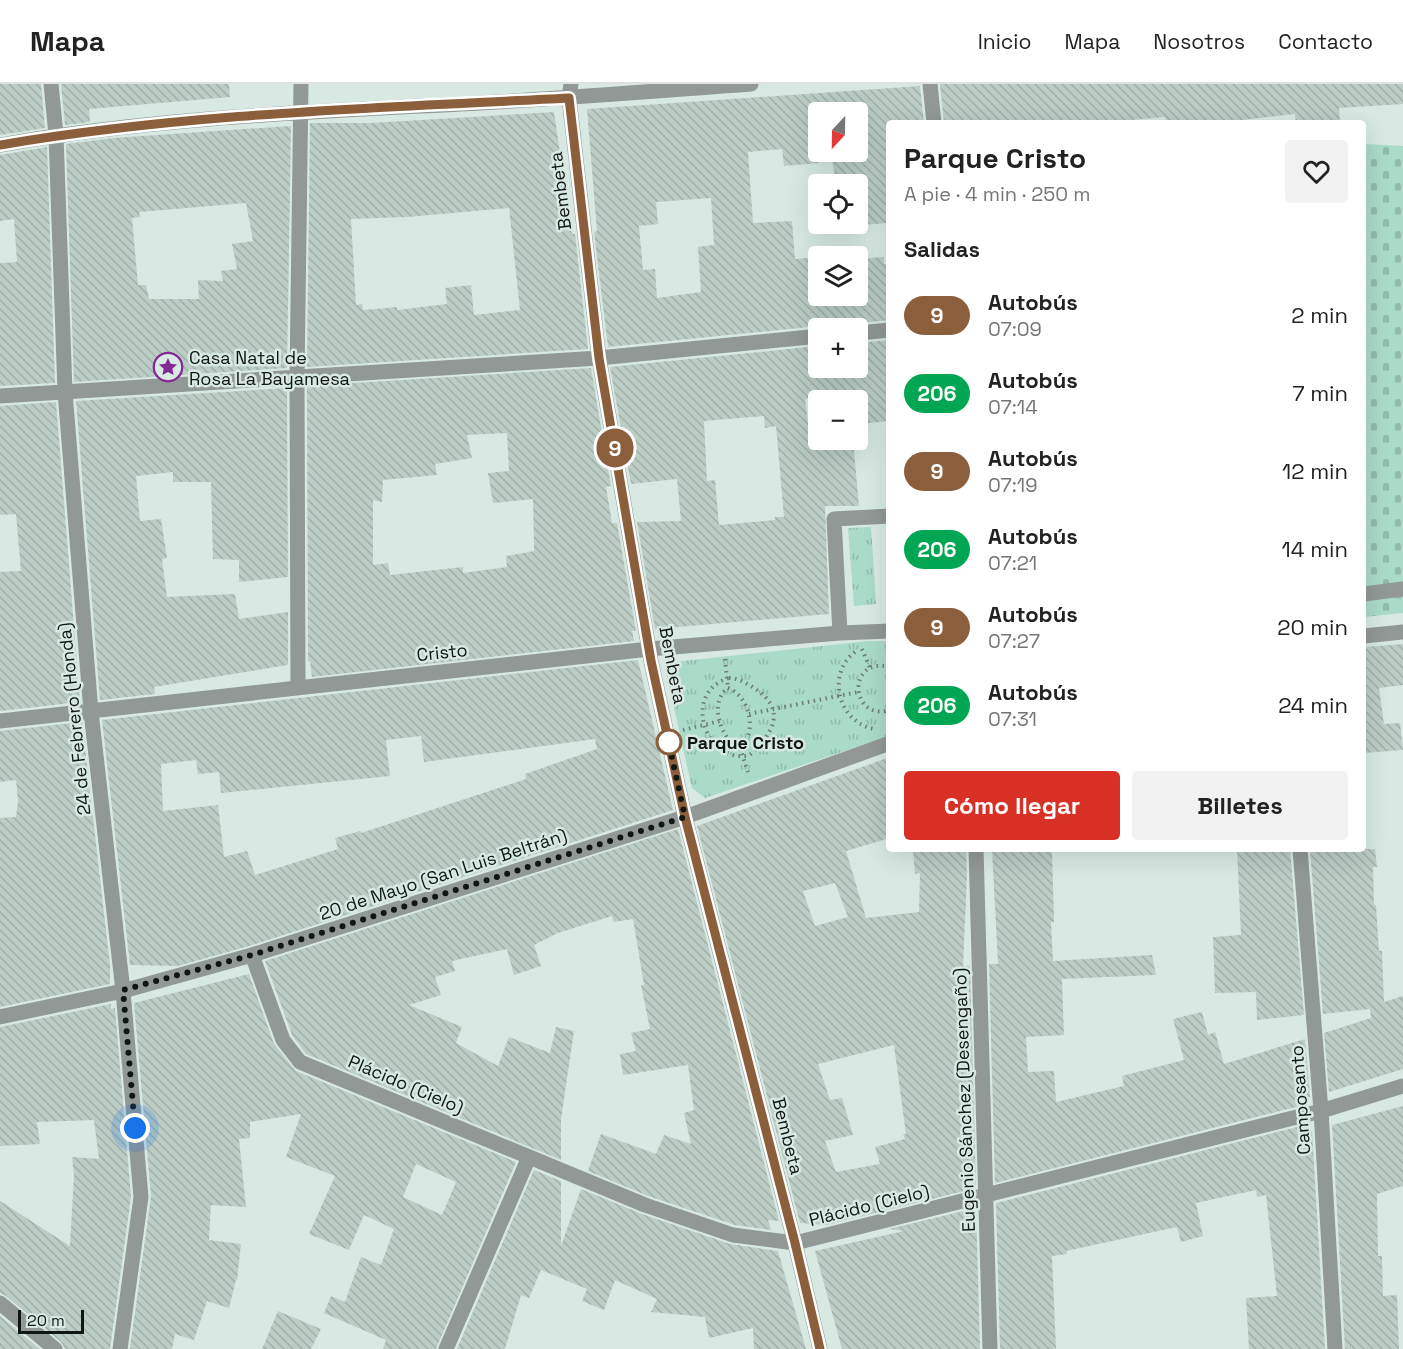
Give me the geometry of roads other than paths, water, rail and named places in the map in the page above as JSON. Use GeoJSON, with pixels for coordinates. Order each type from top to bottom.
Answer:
{"type":"FeatureCollection","features":[{"type":"Feature","properties":{"kind":"street","name":"24 de Febrero (Honda)"},"geometry":{"type":"LineString","coordinates":[[51,84],[56,135],[65,392],[91,712],[123,990],[141,1197],[120,1349]]}},
{"type":"Feature","properties":{"kind":"street"},"geometry":{"type":"LineString","coordinates":[[298,688],[297,378],[301,84]]}},
{"type":"Feature","properties":{"kind":"street"},"geometry":{"type":"LineString","coordinates":[[0,145],[56,135],[301,112],[570,91],[751,84]]}},
{"type":"Feature","properties":{"kind":"street"},"geometry":{"type":"LineString","coordinates":[[930,84],[934,120]]}},
{"type":"Feature","properties":{"kind":"street","name":"Bembeta"},"geometry":{"type":"LineString","coordinates":[[570,91],[599,358],[649,649],[685,817],[795,1243],[820,1349]]}},
{"type":"Feature","properties":{"kind":"street"},"geometry":{"type":"LineString","coordinates":[[868,332],[886,330]]}},
{"type":"Feature","properties":{"kind":"street"},"geometry":{"type":"LineString","coordinates":[[0,396],[599,358],[808,337]]}},
{"type":"Feature","properties":{"kind":"street"},"geometry":{"type":"LineString","coordinates":[[840,633],[834,519],[886,516]]}},
{"type":"Feature","properties":{"kind":"street"},"geometry":{"type":"LineString","coordinates":[[1366,594],[1403,589]]}},
{"type":"Feature","properties":{"kind":"street","name":"Cristo"},"geometry":{"type":"LineString","coordinates":[[0,721],[649,649],[886,631]]}},
{"type":"Feature","properties":{"kind":"street"},"geometry":{"type":"LineString","coordinates":[[1366,636],[1403,632]]}},
{"type":"Feature","properties":{"kind":"street","name":"20 de Mayo (San Luis Beltrán)"},"geometry":{"type":"LineString","coordinates":[[0,1017],[123,990],[252,955],[685,817],[886,744]]}},
{"type":"Feature","properties":{"kind":"street","name":"Eugenio Sánchez (Desengaño)"},"geometry":{"type":"LineString","coordinates":[[976,852],[990,1349]]}},
{"type":"Feature","properties":{"kind":"street","name":"Camposanto"},"geometry":{"type":"LineString","coordinates":[[1300,852],[1321,1111],[1335,1349]]}},
{"type":"Feature","properties":{"kind":"street","name":"Plácido (Cielo)"},"geometry":{"type":"LineString","coordinates":[[252,955],[283,1040],[300,1062],[645,1205],[733,1235],[795,1243],[1321,1111],[1403,1086]]}},
{"type":"Feature","properties":{"kind":"street"},"geometry":{"type":"LineString","coordinates":[[446,1349],[529,1157]]}},
{"type":"Feature","properties":{"kind":"street"},"geometry":{"type":"LineString","coordinates":[[0,1303],[56,1349]]}},
{"type":"Feature","properties":{"kind":"place","name":"Casa Natal de Rosa La Bayamesa"},"geometry":{"type":"Point","coordinates":[168,367]}},
{"type":"Feature","properties":{"kind":"place","name":"Parque Cristo"},"geometry":{"type":"Point","coordinates":[669,742]}}]}
